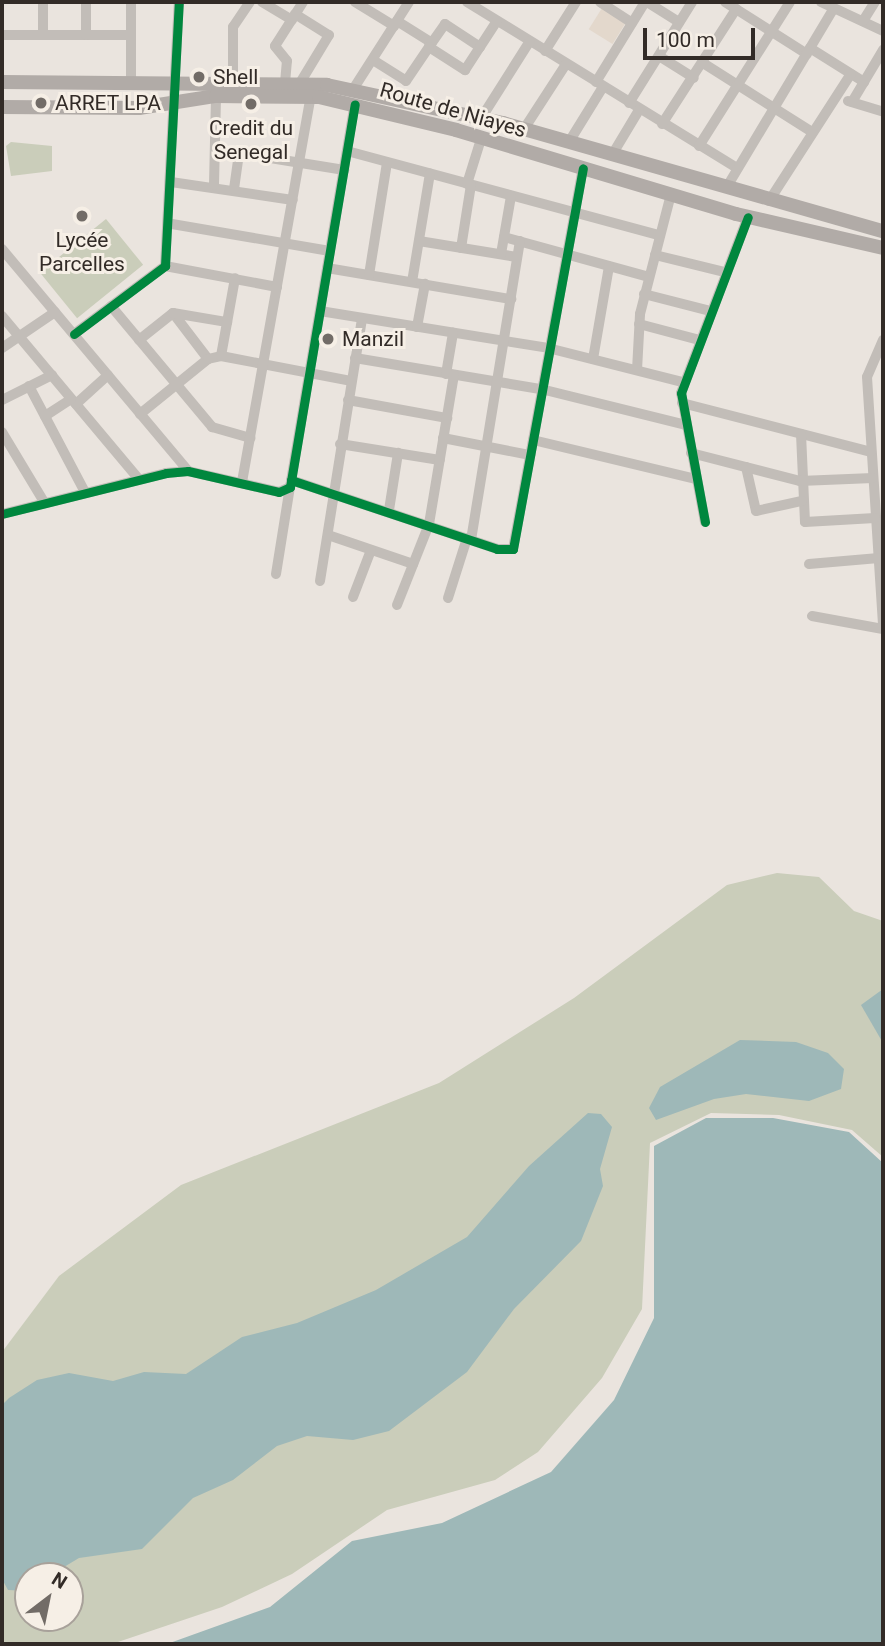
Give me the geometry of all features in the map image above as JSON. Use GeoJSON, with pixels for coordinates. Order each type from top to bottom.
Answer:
{"type":"FeatureCollection","features":[{"type":"Feature","properties":{"kind":"main road","name":"Route de Niayes"},"geometry":{"type":"LineString","coordinates":[[2,82],[293,83],[524,129],[727,185],[769,201],[883,231]]}},
{"type":"Feature","properties":{"kind":"main road","name":"Route de Niayes"},"geometry":{"type":"LineString","coordinates":[[2,107],[139,108],[172,99],[216,96],[354,97],[481,139],[748,217],[883,248]]}},
{"type":"Feature","properties":{"kind":"street"},"geometry":{"type":"LineString","coordinates":[[43,34],[44,2]]}},
{"type":"Feature","properties":{"kind":"street"},"geometry":{"type":"LineString","coordinates":[[86,2],[86,35]]}},
{"type":"Feature","properties":{"kind":"street"},"geometry":{"type":"LineString","coordinates":[[131,2],[131,82]]}},
{"type":"Feature","properties":{"kind":"street"},"geometry":{"type":"LineString","coordinates":[[74,334],[166,266],[172,224],[172,99],[176,83],[179,2]]}},
{"type":"Feature","properties":{"kind":"street"},"geometry":{"type":"LineString","coordinates":[[233,83],[233,27],[250,2]]}},
{"type":"Feature","properties":{"kind":"street"},"geometry":{"type":"LineString","coordinates":[[262,2],[329,35],[293,83]]}},
{"type":"Feature","properties":{"kind":"street"},"geometry":{"type":"LineString","coordinates":[[293,83],[287,61],[275,46],[303,2]]}},
{"type":"Feature","properties":{"kind":"street"},"geometry":{"type":"LineString","coordinates":[[357,2],[430,45],[465,70],[497,21]]}},
{"type":"Feature","properties":{"kind":"street"},"geometry":{"type":"LineString","coordinates":[[276,574],[354,97],[409,2]]}},
{"type":"Feature","properties":{"kind":"street"},"geometry":{"type":"LineString","coordinates":[[467,2],[737,168]]}},
{"type":"Feature","properties":{"kind":"street"},"geometry":{"type":"LineString","coordinates":[[545,51],[576,2]]}},
{"type":"Feature","properties":{"kind":"street"},"geometry":{"type":"LineString","coordinates":[[600,2],[632,23]]}},
{"type":"Feature","properties":{"kind":"street"},"geometry":{"type":"LineString","coordinates":[[569,142],[632,23],[646,2],[679,22]]}},
{"type":"Feature","properties":{"kind":"street"},"geometry":{"type":"LineString","coordinates":[[629,103],[692,2]]}},
{"type":"Feature","properties":{"kind":"street"},"geometry":{"type":"LineString","coordinates":[[725,2],[772,32],[864,82]]}},
{"type":"Feature","properties":{"kind":"street"},"geometry":{"type":"LineString","coordinates":[[699,146],[790,2]]}},
{"type":"Feature","properties":{"kind":"street"},"geometry":{"type":"LineString","coordinates":[[821,2],[883,31]]}},
{"type":"Feature","properties":{"kind":"street"},"geometry":{"type":"LineString","coordinates":[[863,21],[875,2]]}},
{"type":"Feature","properties":{"kind":"street"},"geometry":{"type":"LineString","coordinates":[[727,185],[834,8]]}},
{"type":"Feature","properties":{"kind":"street"},"geometry":{"type":"LineString","coordinates":[[662,124],[736,9]]}},
{"type":"Feature","properties":{"kind":"street"},"geometry":{"type":"LineString","coordinates":[[373,60],[406,81],[445,24],[480,47]]}},
{"type":"Feature","properties":{"kind":"street"},"geometry":{"type":"LineString","coordinates":[[2,34],[131,35]]}},
{"type":"Feature","properties":{"kind":"street"},"geometry":{"type":"LineString","coordinates":[[480,120],[530,41]]}},
{"type":"Feature","properties":{"kind":"street"},"geometry":{"type":"LineString","coordinates":[[852,102],[883,50]]}},
{"type":"Feature","properties":{"kind":"street"},"geometry":{"type":"LineString","coordinates":[[659,55],[694,78]]}},
{"type":"Feature","properties":{"kind":"street"},"geometry":{"type":"LineString","coordinates":[[703,63],[812,132]]}},
{"type":"Feature","properties":{"kind":"street"},"geometry":{"type":"LineString","coordinates":[[524,129],[566,64]]}},
{"type":"Feature","properties":{"kind":"street"},"geometry":{"type":"LineString","coordinates":[[769,201],[851,74]]}},
{"type":"Feature","properties":{"kind":"street"},"geometry":{"type":"LineString","coordinates":[[215,185],[216,96]]}},
{"type":"Feature","properties":{"kind":"street"},"geometry":{"type":"LineString","coordinates":[[242,482],[311,96]]}},
{"type":"Feature","properties":{"kind":"street"},"geometry":{"type":"LineString","coordinates":[[836,96],[883,113]]}},
{"type":"Feature","properties":{"kind":"street"},"geometry":{"type":"LineString","coordinates":[[612,155],[639,110]]}},
{"type":"Feature","properties":{"kind":"street"},"geometry":{"type":"LineString","coordinates":[[461,248],[469,184],[481,139]]}},
{"type":"Feature","properties":{"kind":"street"},"geometry":{"type":"LineString","coordinates":[[215,149],[344,170]]}},
{"type":"Feature","properties":{"kind":"street"},"geometry":{"type":"LineString","coordinates":[[347,150],[659,235]]}},
{"type":"Feature","properties":{"kind":"street"},"geometry":{"type":"LineString","coordinates":[[234,189],[239,153]]}},
{"type":"Feature","properties":{"kind":"street"},"geometry":{"type":"LineString","coordinates":[[369,275],[387,162]]}},
{"type":"Feature","properties":{"kind":"street"},"geometry":{"type":"LineString","coordinates":[[2,514],[139,479],[188,471],[279,492],[290,483],[332,489],[505,551],[515,546],[548,348],[583,168]]}},
{"type":"Feature","properties":{"kind":"street"},"geometry":{"type":"LineString","coordinates":[[412,282],[430,173]]}},
{"type":"Feature","properties":{"kind":"street"},"geometry":{"type":"LineString","coordinates":[[171,182],[215,185],[293,200]]}},
{"type":"Feature","properties":{"kind":"street"},"geometry":{"type":"LineString","coordinates":[[637,370],[639,324],[644,294],[671,194]]}},
{"type":"Feature","properties":{"kind":"street"},"geometry":{"type":"LineString","coordinates":[[501,254],[511,196]]}},
{"type":"Feature","properties":{"kind":"street"},"geometry":{"type":"LineString","coordinates":[[705,522],[682,403],[682,382],[748,217]]}},
{"type":"Feature","properties":{"kind":"street"},"geometry":{"type":"LineString","coordinates":[[172,224],[330,251]]}},
{"type":"Feature","properties":{"kind":"street"},"geometry":{"type":"LineString","coordinates":[[883,231],[883,248]]}},
{"type":"Feature","properties":{"kind":"street"},"geometry":{"type":"LineString","coordinates":[[504,237],[649,277]]}},
{"type":"Feature","properties":{"kind":"street"},"geometry":{"type":"LineString","coordinates":[[419,241],[517,257]]}},
{"type":"Feature","properties":{"kind":"street"},"geometry":{"type":"LineString","coordinates":[[448,598],[469,539],[520,241]]}},
{"type":"Feature","properties":{"kind":"street"},"geometry":{"type":"LineString","coordinates":[[2,248],[188,471]]}},
{"type":"Feature","properties":{"kind":"street"},"geometry":{"type":"LineString","coordinates":[[655,255],[725,272]]}},
{"type":"Feature","properties":{"kind":"street"},"geometry":{"type":"LineString","coordinates":[[166,266],[277,287]]}},
{"type":"Feature","properties":{"kind":"street"},"geometry":{"type":"LineString","coordinates":[[593,359],[609,266]]}},
{"type":"Feature","properties":{"kind":"street"},"geometry":{"type":"LineString","coordinates":[[327,268],[511,299]]}},
{"type":"Feature","properties":{"kind":"street"},"geometry":{"type":"LineString","coordinates":[[221,356],[235,278]]}},
{"type":"Feature","properties":{"kind":"street"},"geometry":{"type":"LineString","coordinates":[[417,327],[425,284]]}},
{"type":"Feature","properties":{"kind":"street"},"geometry":{"type":"LineString","coordinates":[[644,294],[710,311]]}},
{"type":"Feature","properties":{"kind":"street"},"geometry":{"type":"LineString","coordinates":[[111,306],[215,429],[250,439]]}},
{"type":"Feature","properties":{"kind":"street"},"geometry":{"type":"LineString","coordinates":[[320,311],[548,348],[682,382]]}},
{"type":"Feature","properties":{"kind":"street"},"geometry":{"type":"LineString","coordinates":[[2,348],[55,312]]}},
{"type":"Feature","properties":{"kind":"street"},"geometry":{"type":"LineString","coordinates":[[139,340],[173,313],[227,322]]}},
{"type":"Feature","properties":{"kind":"street"},"geometry":{"type":"LineString","coordinates":[[173,313],[208,359]]}},
{"type":"Feature","properties":{"kind":"street"},"geometry":{"type":"LineString","coordinates":[[2,316],[139,479]]}},
{"type":"Feature","properties":{"kind":"street"},"geometry":{"type":"LineString","coordinates":[[320,581],[332,489],[362,318]]}},
{"type":"Feature","properties":{"kind":"street"},"geometry":{"type":"LineString","coordinates":[[639,324],[699,340]]}},
{"type":"Feature","properties":{"kind":"street"},"geometry":{"type":"LineString","coordinates":[[397,605],[429,524],[447,418],[453,332]]}},
{"type":"Feature","properties":{"kind":"street"},"geometry":{"type":"LineString","coordinates":[[883,340],[879,355],[867,369],[875,457],[873,478],[881,563],[883,623]]}},
{"type":"Feature","properties":{"kind":"street"},"geometry":{"type":"LineString","coordinates":[[140,414],[208,359],[221,356],[351,381]]}},
{"type":"Feature","properties":{"kind":"street"},"geometry":{"type":"LineString","coordinates":[[355,358],[541,389],[686,425]]}},
{"type":"Feature","properties":{"kind":"street"},"geometry":{"type":"LineString","coordinates":[[2,400],[52,375]]}},
{"type":"Feature","properties":{"kind":"street"},"geometry":{"type":"LineString","coordinates":[[45,416],[74,401],[108,375]]}},
{"type":"Feature","properties":{"kind":"street"},"geometry":{"type":"LineString","coordinates":[[29,386],[85,492]]}},
{"type":"Feature","properties":{"kind":"street"},"geometry":{"type":"LineString","coordinates":[[348,400],[447,418]]}},
{"type":"Feature","properties":{"kind":"street"},"geometry":{"type":"LineString","coordinates":[[682,403],[801,434],[875,457]]}},
{"type":"Feature","properties":{"kind":"street"},"geometry":{"type":"LineString","coordinates":[[870,416],[883,415]]}},
{"type":"Feature","properties":{"kind":"street"},"geometry":{"type":"LineString","coordinates":[[2,432],[44,502]]}},
{"type":"Feature","properties":{"kind":"street"},"geometry":{"type":"LineString","coordinates":[[801,434],[800,481],[805,522],[875,518]]}},
{"type":"Feature","properties":{"kind":"street"},"geometry":{"type":"LineString","coordinates":[[443,438],[530,455]]}},
{"type":"Feature","properties":{"kind":"street"},"geometry":{"type":"LineString","coordinates":[[533,440],[695,479]]}},
{"type":"Feature","properties":{"kind":"street"},"geometry":{"type":"LineString","coordinates":[[340,444],[440,460]]}},
{"type":"Feature","properties":{"kind":"street"},"geometry":{"type":"LineString","coordinates":[[389,510],[398,453]]}},
{"type":"Feature","properties":{"kind":"street"},"geometry":{"type":"LineString","coordinates":[[691,453],[800,481],[873,478]]}},
{"type":"Feature","properties":{"kind":"street"},"geometry":{"type":"LineString","coordinates":[[746,467],[756,511],[802,501]]}},
{"type":"Feature","properties":{"kind":"street"},"geometry":{"type":"LineString","coordinates":[[328,535],[413,564]]}},
{"type":"Feature","properties":{"kind":"street"},"geometry":{"type":"LineString","coordinates":[[353,597],[371,551]]}},
{"type":"Feature","properties":{"kind":"street"},"geometry":{"type":"LineString","coordinates":[[809,564],[881,563]]}},
{"type":"Feature","properties":{"kind":"street"},"geometry":{"type":"LineString","coordinates":[[813,616],[883,629]]}},
{"type":"Feature","properties":{"kind":"green space"},"geometry":{"type":"Polygon","coordinates":[[[11,142],[52,146],[52,171],[11,176],[6,146],[11,142]]]}},
{"type":"Feature","properties":{"kind":"green space"},"geometry":{"type":"Polygon","coordinates":[[[106,219],[143,265],[77,318],[40,272],[106,219]]]}},
{"type":"Feature","properties":{"kind":"green space"},"geometry":{"type":"Polygon","coordinates":[[[777,873],[819,877],[854,911],[883,921],[883,1157],[852,1130],[779,1115],[711,1113],[650,1143],[642,1309],[602,1378],[538,1452],[495,1480],[387,1510],[292,1574],[222,1607],[112,1644],[2,1644],[2,1352],[59,1276],[181,1185],[439,1083],[574,998],[727,885],[777,873]]]}},
{"type":"Feature","properties":{"kind":"shaded area"},"geometry":{"type":"Polygon","coordinates":[[[602,8],[626,23],[612,44],[589,29],[602,8]]]}},
{"type":"Feature","properties":{"kind":"water"},"geometry":{"type":"Polygon","coordinates":[[[883,989],[883,1043],[861,1005],[883,989]]]}},
{"type":"Feature","properties":{"kind":"water"},"geometry":{"type":"Polygon","coordinates":[[[740,1040],[796,1042],[828,1053],[844,1069],[841,1089],[809,1101],[746,1094],[714,1099],[656,1120],[649,1108],[660,1087],[740,1040]]]}},
{"type":"Feature","properties":{"kind":"water"},"geometry":{"type":"Polygon","coordinates":[[[588,1113],[601,1114],[612,1127],[600,1169],[603,1186],[581,1241],[514,1309],[467,1372],[389,1431],[353,1440],[307,1436],[277,1446],[233,1480],[193,1498],[142,1549],[79,1558],[72,1562],[14,1562],[14,1590],[8,1590],[2,1579],[2,1405],[9,1398],[37,1380],[69,1373],[113,1381],[144,1372],[186,1374],[242,1337],[297,1323],[376,1290],[467,1237],[529,1166],[588,1113]]]}},
{"type":"Feature","properties":{"kind":"water"},"geometry":{"type":"Polygon","coordinates":[[[706,1118],[773,1118],[849,1132],[883,1163],[883,1644],[167,1644],[270,1607],[352,1541],[442,1523],[551,1472],[614,1400],[654,1318],[654,1146],[706,1118]]]}},
{"type":"Feature","properties":{"kind":"cycle path"},"geometry":{"type":"LineString","coordinates":[[74,334],[165,266],[179,2]]}},
{"type":"Feature","properties":{"kind":"cycle path"},"geometry":{"type":"LineString","coordinates":[[2,514],[166,473],[188,471],[279,492],[290,487],[355,104]]}},
{"type":"Feature","properties":{"kind":"cycle path"},"geometry":{"type":"LineString","coordinates":[[291,480],[497,549],[513,549],[583,168]]}},
{"type":"Feature","properties":{"kind":"cycle path"},"geometry":{"type":"LineString","coordinates":[[705,522],[681,393],[748,217]]}},
{"type":"Feature","properties":{"kind":"place","name":"Shell"},"geometry":{"type":"Point","coordinates":[199,77]}},
{"type":"Feature","properties":{"kind":"place","name":"ARRET LPA"},"geometry":{"type":"Point","coordinates":[41,103]}},
{"type":"Feature","properties":{"kind":"place","name":"Credit du Senegal"},"geometry":{"type":"Point","coordinates":[251,104]}},
{"type":"Feature","properties":{"kind":"place","name":"Lycée Parcelles"},"geometry":{"type":"Point","coordinates":[82,216]}},
{"type":"Feature","properties":{"kind":"place","name":"Manzil"},"geometry":{"type":"Point","coordinates":[328,339]}}]}
